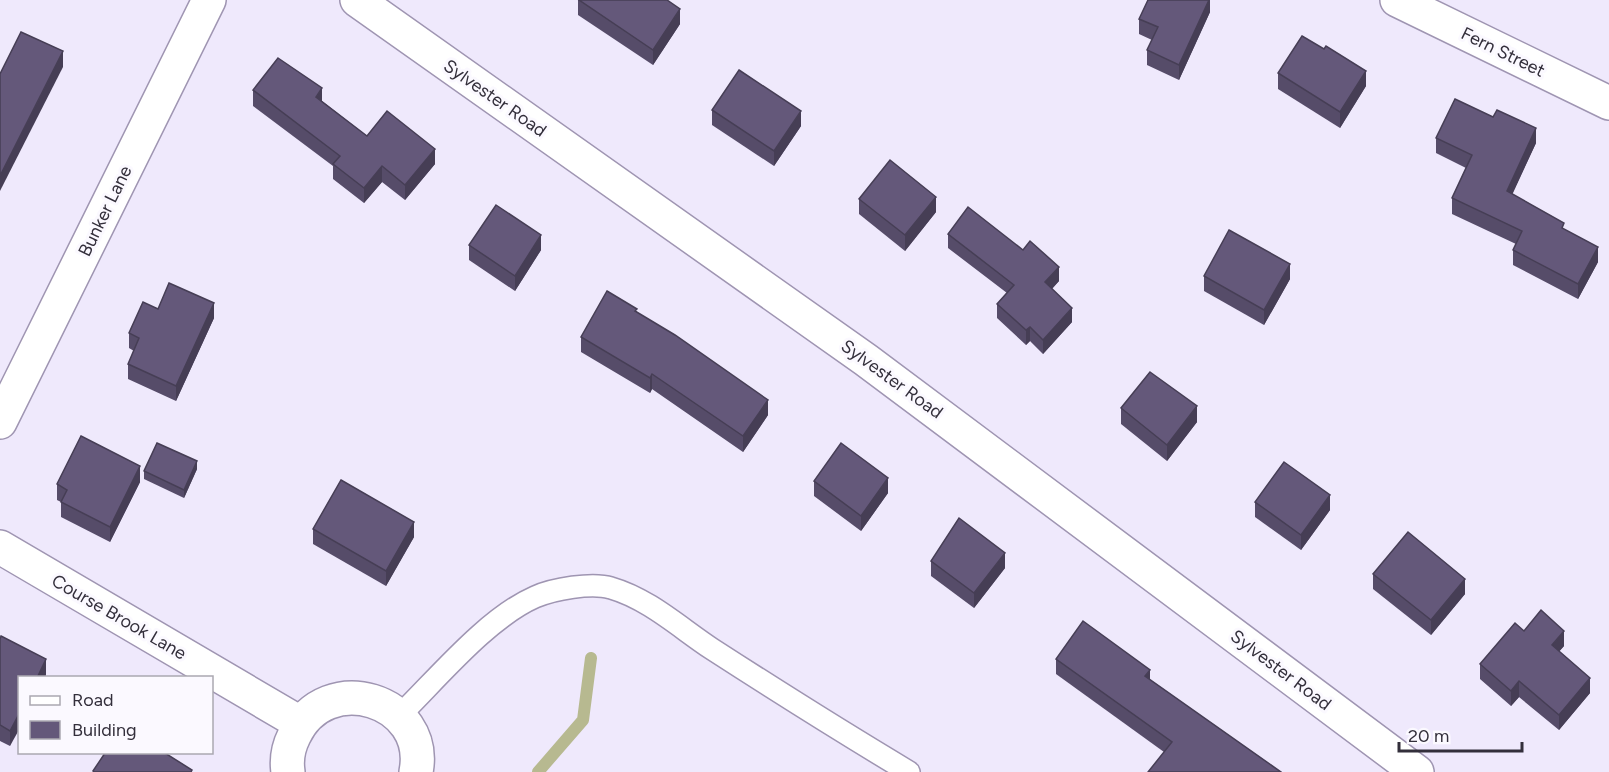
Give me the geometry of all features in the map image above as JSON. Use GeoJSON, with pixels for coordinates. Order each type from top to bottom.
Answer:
{"type":"FeatureCollection","features":[{"type":"Feature","properties":{"kind":"street","name":"Bunker Lane"},"geometry":{"type":"LineString","coordinates":[[0,422],[209,0]]}},
{"type":"Feature","properties":{"kind":"street","name":"Sylvester Road"},"geometry":{"type":"LineString","coordinates":[[357,0],[866,360],[1417,772]]}},
{"type":"Feature","properties":{"kind":"street","name":"Fern Street"},"geometry":{"type":"LineString","coordinates":[[1397,0],[1609,103]]}},
{"type":"Feature","properties":{"kind":"street","name":"Course Brook Lane"},"geometry":{"type":"LineString","coordinates":[[0,547],[300,723]]}},
{"type":"Feature","properties":{"kind":"street"},"geometry":{"type":"LineString","coordinates":[[288,772],[289,747],[300,723],[320,706],[338,699],[361,698],[379,703],[399,716],[411,734],[417,753],[416,772]]}},
{"type":"Feature","properties":{"kind":"lane"},"geometry":{"type":"LineString","coordinates":[[399,716],[505,613],[536,597],[570,587],[609,587],[645,602],[682,630],[806,710],[909,772]]}},
{"type":"Feature","properties":{"kind":"building"},"geometry":{"type":"Polygon","coordinates":[[[579,0],[667,0],[680,9],[653,50],[579,0]]]}},
{"type":"Feature","properties":{"kind":"building"},"geometry":{"type":"Polygon","coordinates":[[[1148,0],[1209,0],[1179,65],[1147,50],[1158,27],[1139,19],[1148,0]]]}},
{"type":"Feature","properties":{"kind":"building"},"geometry":{"type":"Polygon","coordinates":[[[21,32],[63,51],[0,176],[0,74],[21,32]]]}},
{"type":"Feature","properties":{"kind":"building"},"geometry":{"type":"Polygon","coordinates":[[[1302,36],[1324,49],[1326,46],[1366,71],[1340,112],[1278,73],[1302,36]]]}},
{"type":"Feature","properties":{"kind":"building"},"geometry":{"type":"Polygon","coordinates":[[[278,58],[322,88],[316,97],[367,136],[387,111],[435,149],[405,185],[382,166],[364,188],[333,164],[340,156],[253,90],[278,58]]]}},
{"type":"Feature","properties":{"kind":"building"},"geometry":{"type":"Polygon","coordinates":[[[739,70],[801,111],[774,151],[712,110],[739,70]]]}},
{"type":"Feature","properties":{"kind":"building"},"geometry":{"type":"Polygon","coordinates":[[[1455,99],[1493,117],[1497,110],[1536,128],[1507,191],[1564,223],[1562,228],[1598,247],[1578,284],[1513,250],[1522,231],[1452,198],[1472,155],[1436,138],[1455,99]]]}},
{"type":"Feature","properties":{"kind":"building"},"geometry":{"type":"Polygon","coordinates":[[[890,160],[936,197],[905,235],[859,199],[890,160]]]}},
{"type":"Feature","properties":{"kind":"building"},"geometry":{"type":"Polygon","coordinates":[[[496,205],[541,235],[515,276],[469,245],[496,205]]]}},
{"type":"Feature","properties":{"kind":"building"},"geometry":{"type":"Polygon","coordinates":[[[968,207],[1023,250],[1030,241],[1059,267],[1045,282],[1072,308],[1043,340],[1030,327],[1026,330],[997,304],[1014,285],[948,234],[968,207]]]}},
{"type":"Feature","properties":{"kind":"building"},"geometry":{"type":"Polygon","coordinates":[[[1229,230],[1290,264],[1264,310],[1204,276],[1229,230]]]}},
{"type":"Feature","properties":{"kind":"building"},"geometry":{"type":"Polygon","coordinates":[[[169,283],[214,303],[176,386],[128,364],[139,338],[129,333],[143,302],[158,309],[169,283]]]}},
{"type":"Feature","properties":{"kind":"building"},"geometry":{"type":"Polygon","coordinates":[[[607,291],[637,309],[635,311],[675,335],[768,400],[743,436],[652,374],[650,378],[581,337],[607,291]]]}},
{"type":"Feature","properties":{"kind":"building"},"geometry":{"type":"Polygon","coordinates":[[[1150,372],[1197,406],[1167,445],[1121,408],[1150,372]]]}},
{"type":"Feature","properties":{"kind":"building"},"geometry":{"type":"Polygon","coordinates":[[[81,436],[140,466],[110,527],[61,502],[67,490],[57,484],[81,436]]]}},
{"type":"Feature","properties":{"kind":"building"},"geometry":{"type":"Polygon","coordinates":[[[157,443],[197,461],[184,490],[144,471],[157,443]]]}},
{"type":"Feature","properties":{"kind":"building"},"geometry":{"type":"Polygon","coordinates":[[[841,443],[888,478],[861,516],[814,481],[841,443]]]}},
{"type":"Feature","properties":{"kind":"building"},"geometry":{"type":"Polygon","coordinates":[[[1284,462],[1330,495],[1301,535],[1255,502],[1284,462]]]}},
{"type":"Feature","properties":{"kind":"building"},"geometry":{"type":"Polygon","coordinates":[[[341,480],[414,522],[386,571],[313,529],[341,480]]]}},
{"type":"Feature","properties":{"kind":"building"},"geometry":{"type":"Polygon","coordinates":[[[959,518],[1005,553],[974,593],[931,561],[959,518]]]}},
{"type":"Feature","properties":{"kind":"building"},"geometry":{"type":"Polygon","coordinates":[[[1408,532],[1465,579],[1431,620],[1373,574],[1408,532]]]}},
{"type":"Feature","properties":{"kind":"building"},"geometry":{"type":"Polygon","coordinates":[[[1541,610],[1564,631],[1552,645],[1590,678],[1559,715],[1519,681],[1511,691],[1480,664],[1515,623],[1524,631],[1541,610]]]}},
{"type":"Feature","properties":{"kind":"building"},"geometry":{"type":"Polygon","coordinates":[[[1083,621],[1150,670],[1145,676],[1281,772],[1148,772],[1172,742],[1056,659],[1083,621]]]}},
{"type":"Feature","properties":{"kind":"building"},"geometry":{"type":"Polygon","coordinates":[[[1,636],[46,659],[38,676],[18,676],[18,716],[10,731],[0,725],[1,636]]]}},
{"type":"Feature","properties":{"kind":"building"},"geometry":{"type":"Polygon","coordinates":[[[104,754],[167,754],[192,770],[191,772],[93,771],[104,754]]]}},
{"type":"Feature","properties":{"kind":"waterway"},"geometry":{"type":"LineString","coordinates":[[538,772],[583,720],[591,658]]}}]}
